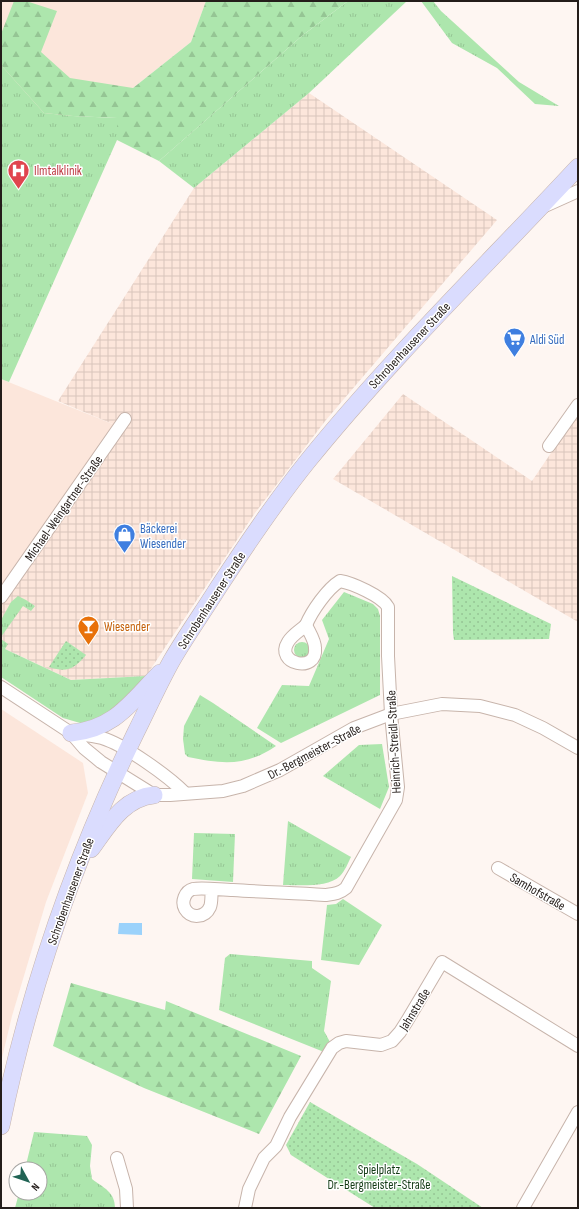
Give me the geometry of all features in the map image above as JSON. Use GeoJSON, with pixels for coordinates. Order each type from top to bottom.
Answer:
{"type":"FeatureCollection","features":[{"type":"Feature","properties":{"kind":"main road","name":"Schrobenhausener Straße"},"geometry":{"type":"LineString","coordinates":[[1,1126],[10,1080],[30,1008],[75,872],[116,772],[170,663],[242,551],[306,464],[376,380],[578,167]]}},
{"type":"Feature","properties":{"kind":"main road"},"geometry":{"type":"LineString","coordinates":[[70,733],[84,732],[96,728],[121,714],[170,663]]}},
{"type":"Feature","properties":{"kind":"main road"},"geometry":{"type":"LineString","coordinates":[[75,872],[115,816],[122,809],[136,799],[154,795]]}},
{"type":"Feature","properties":{"kind":"street"},"geometry":{"type":"LineString","coordinates":[[540,208],[578,191]]}},
{"type":"Feature","properties":{"kind":"street"},"geometry":{"type":"LineString","coordinates":[[549,446],[578,405]]}},
{"type":"Feature","properties":{"kind":"street","name":"Michael-Weingartner-Straße"},"geometry":{"type":"LineString","coordinates":[[1,597],[125,420]]}},
{"type":"Feature","properties":{"kind":"street","name":"Heinrich-Streidl-Straße"},"geometry":{"type":"LineString","coordinates":[[212,889],[324,895],[336,894],[346,888],[396,800],[398,788],[391,714],[388,656],[389,612],[386,602],[351,584],[340,581],[330,590],[310,616],[306,625]]}},
{"type":"Feature","properties":{"kind":"street"},"geometry":{"type":"LineString","coordinates":[[1,687],[70,733],[84,748],[116,772],[154,795]]}},
{"type":"Feature","properties":{"kind":"street","name":"Dr.-Bergmeister-Straße"},"geometry":{"type":"LineString","coordinates":[[154,795],[223,791],[249,784],[280,770],[354,728],[391,714],[442,704],[480,706],[516,715],[543,728],[578,748]]}},
{"type":"Feature","properties":{"kind":"street"},"geometry":{"type":"LineString","coordinates":[[70,733],[103,738],[127,751],[173,782],[185,793]]}},
{"type":"Feature","properties":{"kind":"street","name":"Samhofstraße"},"geometry":{"type":"LineString","coordinates":[[498,868],[578,914]]}},
{"type":"Feature","properties":{"kind":"street","name":"Jahnstraße"},"geometry":{"type":"LineString","coordinates":[[245,1208],[250,1189],[261,1163],[276,1146],[290,1117],[332,1048],[339,1043],[346,1041],[381,1045],[392,1041],[404,1027],[442,962],[578,1046]]}},
{"type":"Feature","properties":{"kind":"street"},"geometry":{"type":"LineString","coordinates":[[523,1208],[578,1112]]}},
{"type":"Feature","properties":{"kind":"street"},"geometry":{"type":"LineString","coordinates":[[117,1158],[126,1189],[127,1208]]}},
{"type":"Feature","properties":{"kind":"shaded area","name":"Ilmtalklinik"},"geometry":{"type":"Polygon","coordinates":[[[1,1],[206,1],[191,42],[133,88],[73,116],[1,263],[1,1]]]}},
{"type":"Feature","properties":{"kind":"shaded area"},"geometry":{"type":"Polygon","coordinates":[[[309,93],[497,220],[326,420],[255,513],[146,676],[71,680],[1,647],[1,597],[120,427],[58,401],[194,188],[309,93]]]}},
{"type":"Feature","properties":{"kind":"shaded area"},"geometry":{"type":"Polygon","coordinates":[[[1,379],[120,427],[1,597],[1,379]]]}},
{"type":"Feature","properties":{"kind":"shaded area"},"geometry":{"type":"Polygon","coordinates":[[[403,394],[532,481],[578,413],[578,622],[333,479],[403,394]]]}},
{"type":"Feature","properties":{"kind":"shaded area"},"geometry":{"type":"Polygon","coordinates":[[[1,709],[83,763],[88,793],[46,902],[12,1016],[1,1062],[1,709]]]}},
{"type":"Feature","properties":{"kind":"green space"},"geometry":{"type":"Polygon","coordinates":[[[14,1],[26,1],[57,11],[41,52],[70,78],[133,88],[191,42],[206,1],[348,1],[303,35],[159,161],[117,140],[117,118],[44,113],[1,65],[1,34],[14,1]]]}},
{"type":"Feature","properties":{"kind":"green space"},"geometry":{"type":"Polygon","coordinates":[[[348,1],[407,1],[309,93],[194,188],[159,161],[303,35],[348,1]]]}},
{"type":"Feature","properties":{"kind":"green space"},"geometry":{"type":"Polygon","coordinates":[[[421,1],[433,1],[441,11],[519,82],[559,106],[535,104],[497,68],[452,43],[421,1]]]}},
{"type":"Feature","properties":{"kind":"green space"},"geometry":{"type":"Polygon","coordinates":[[[1,65],[44,113],[117,118],[117,140],[9,382],[1,379],[1,65]]]}},
{"type":"Feature","properties":{"kind":"green space"},"geometry":{"type":"Polygon","coordinates":[[[452,576],[551,624],[549,639],[454,640],[452,576]]]}},
{"type":"Feature","properties":{"kind":"green space"},"geometry":{"type":"Polygon","coordinates":[[[344,592],[373,604],[378,609],[380,616],[380,695],[281,743],[257,728],[282,685],[309,686],[329,639],[322,620],[344,592]]]}},
{"type":"Feature","properties":{"kind":"green space"},"geometry":{"type":"Polygon","coordinates":[[[18,596],[35,606],[31,611],[23,606],[1,637],[1,620],[11,602],[18,596]]]}},
{"type":"Feature","properties":{"kind":"green space"},"geometry":{"type":"Polygon","coordinates":[[[1,639],[8,644],[5,649],[71,680],[146,676],[125,702],[97,721],[80,723],[63,718],[1,677],[1,639]]]}},
{"type":"Feature","properties":{"kind":"green space"},"geometry":{"type":"Polygon","coordinates":[[[66,641],[86,655],[74,667],[65,670],[49,667],[66,641]]]}},
{"type":"Feature","properties":{"kind":"green space"},"geometry":{"type":"Polygon","coordinates":[[[302,642],[309,647],[310,650],[305,657],[302,658],[295,653],[294,650],[299,643],[302,642]]]}},
{"type":"Feature","properties":{"kind":"green space"},"geometry":{"type":"Polygon","coordinates":[[[200,695],[276,746],[254,758],[243,761],[223,762],[188,757],[185,754],[183,739],[184,726],[200,695]]]}},
{"type":"Feature","properties":{"kind":"green space"},"geometry":{"type":"Polygon","coordinates":[[[382,744],[389,787],[380,809],[323,776],[359,745],[382,744]]]}},
{"type":"Feature","properties":{"kind":"green space"},"geometry":{"type":"Polygon","coordinates":[[[288,821],[351,857],[340,876],[335,880],[321,884],[283,885],[288,821]]]}},
{"type":"Feature","properties":{"kind":"green space"},"geometry":{"type":"Polygon","coordinates":[[[194,833],[235,834],[233,882],[192,879],[194,833]]]}},
{"type":"Feature","properties":{"kind":"green space"},"geometry":{"type":"Polygon","coordinates":[[[343,899],[382,925],[359,965],[321,960],[327,905],[336,904],[343,899]]]}},
{"type":"Feature","properties":{"kind":"green space"},"geometry":{"type":"Polygon","coordinates":[[[230,954],[312,961],[312,968],[331,981],[324,1031],[330,1042],[324,1052],[219,1010],[225,958],[230,954]]]}},
{"type":"Feature","properties":{"kind":"green space"},"geometry":{"type":"Polygon","coordinates":[[[71,983],[165,1010],[166,1001],[301,1056],[259,1134],[144,1088],[53,1046],[71,983]]]}},
{"type":"Feature","properties":{"kind":"green space","name":"Spielplatz Dr.-Bergmeister-Straße"},"geometry":{"type":"Polygon","coordinates":[[[310,1102],[417,1164],[483,1208],[375,1208],[291,1155],[286,1145],[310,1102]]]}},
{"type":"Feature","properties":{"kind":"green space"},"geometry":{"type":"Polygon","coordinates":[[[34,1132],[87,1136],[92,1145],[90,1166],[92,1179],[111,1194],[115,1203],[115,1208],[15,1208],[17,1201],[48,1201],[48,1161],[27,1161],[34,1132]]]}},
{"type":"Feature","properties":{"kind":"water"},"geometry":{"type":"Polygon","coordinates":[[[119,923],[142,923],[142,935],[118,934],[119,923]]]}},
{"type":"Feature","properties":{"kind":"place","name":"Ilmtalklinik"},"geometry":{"type":"Point","coordinates":[19,190]}},
{"type":"Feature","properties":{"kind":"place","name":"Aldi Süd"},"geometry":{"type":"Point","coordinates":[514,358]}},
{"type":"Feature","properties":{"kind":"place","name":"Bäckerei Wiesender"},"geometry":{"type":"Point","coordinates":[125,554]}},
{"type":"Feature","properties":{"kind":"place","name":"Wiesender"},"geometry":{"type":"Point","coordinates":[89,646]}}]}
